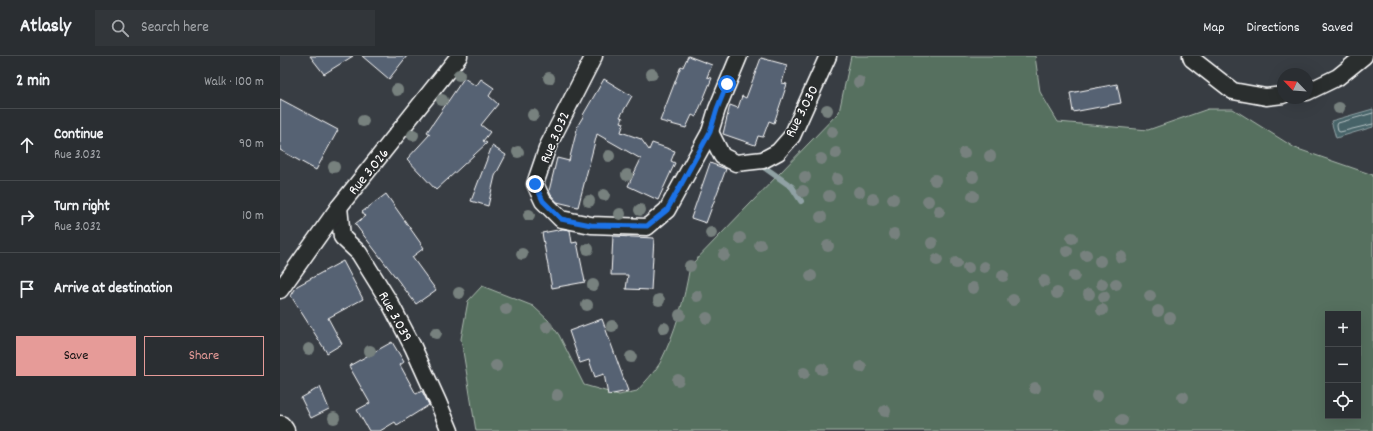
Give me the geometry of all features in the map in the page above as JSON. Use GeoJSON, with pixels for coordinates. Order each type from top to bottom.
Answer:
{"type":"FeatureCollection","features":[{"type":"Feature","properties":{"kind":"street","name":"Rue 3.026"},"geometry":{"type":"LineString","coordinates":[[280,290],[339,207],[459,56]]}},
{"type":"Feature","properties":{"kind":"street","name":"Rue 3.032"},"geometry":{"type":"LineString","coordinates":[[594,56],[548,146],[535,184],[543,201],[561,219],[591,225],[647,226],[667,210],[710,132],[717,109],[739,56]]}},
{"type":"Feature","properties":{"kind":"street","name":"Rue 3.030"},"geometry":{"type":"LineString","coordinates":[[710,132],[722,156],[736,163],[763,160],[778,152],[792,136],[828,56]]}},
{"type":"Feature","properties":{"kind":"street"},"geometry":{"type":"LineString","coordinates":[[1191,56],[1192,59],[1233,91],[1266,97],[1277,96]]}},
{"type":"Feature","properties":{"kind":"street"},"geometry":{"type":"LineString","coordinates":[[1313,89],[1338,77],[1364,56]]}},
{"type":"Feature","properties":{"kind":"street","name":"Rue 3.039"},"geometry":{"type":"LineString","coordinates":[[339,207],[342,237],[359,254],[390,303],[416,354],[450,431]]}},
{"type":"Feature","properties":{"kind":"street"},"geometry":{"type":"LineString","coordinates":[[280,427],[283,431]]}},
{"type":"Feature","properties":{"kind":"green space"},"geometry":{"type":"Polygon","coordinates":[[[851,56],[1035,56],[1040,92],[1058,122],[1148,130],[1208,109],[1233,109],[1295,148],[1373,175],[1373,431],[476,431],[461,339],[468,301],[482,286],[533,306],[548,320],[559,335],[584,385],[619,395],[637,391],[658,367],[671,339],[679,316],[690,266],[839,112],[851,56]]]}},
{"type":"Feature","properties":{"kind":"water"},"geometry":{"type":"Polygon","coordinates":[[[1373,109],[1373,127],[1336,138],[1331,121],[1373,109]]]}},
{"type":"Feature","properties":{"kind":"building"},"geometry":{"type":"Polygon","coordinates":[[[310,56],[353,56],[324,74],[310,56]]]}},
{"type":"Feature","properties":{"kind":"building"},"geometry":{"type":"Polygon","coordinates":[[[362,56],[407,56],[389,79],[362,56]]]}},
{"type":"Feature","properties":{"kind":"building"},"geometry":{"type":"Polygon","coordinates":[[[688,56],[712,65],[707,77],[712,78],[696,117],[692,115],[686,128],[660,121],[681,66],[683,67],[688,56]]]}},
{"type":"Feature","properties":{"kind":"building"},"geometry":{"type":"Polygon","coordinates":[[[761,58],[787,65],[782,83],[787,84],[774,123],[769,121],[763,137],[758,136],[755,145],[723,134],[730,105],[738,108],[742,96],[746,98],[761,58]]]}},
{"type":"Feature","properties":{"kind":"building"},"geometry":{"type":"Polygon","coordinates":[[[464,78],[476,86],[481,79],[494,88],[489,96],[498,104],[481,125],[490,132],[483,141],[487,143],[436,190],[407,159],[430,134],[427,132],[464,78]]]}},
{"type":"Feature","properties":{"kind":"building"},"geometry":{"type":"Polygon","coordinates":[[[604,79],[632,96],[620,117],[623,118],[621,122],[624,123],[621,132],[641,139],[649,150],[652,143],[675,151],[671,161],[675,163],[658,200],[628,186],[641,159],[597,134],[578,207],[557,202],[549,191],[557,158],[569,161],[578,125],[604,79]]]}},
{"type":"Feature","properties":{"kind":"building"},"geometry":{"type":"Polygon","coordinates":[[[1117,84],[1121,103],[1073,112],[1070,93],[1117,84]]]}},
{"type":"Feature","properties":{"kind":"building"},"geometry":{"type":"Polygon","coordinates":[[[280,99],[338,130],[316,170],[280,150],[280,99]]]}},
{"type":"Feature","properties":{"kind":"building"},"geometry":{"type":"Polygon","coordinates":[[[492,146],[506,155],[495,176],[488,206],[471,201],[492,146]]]}},
{"type":"Feature","properties":{"kind":"building"},"geometry":{"type":"Polygon","coordinates":[[[710,163],[726,169],[706,223],[691,218],[710,163]]]}},
{"type":"Feature","properties":{"kind":"building"},"geometry":{"type":"Polygon","coordinates":[[[386,194],[424,248],[412,257],[436,290],[416,304],[355,224],[365,216],[362,212],[386,194]]]}},
{"type":"Feature","properties":{"kind":"building"},"geometry":{"type":"Polygon","coordinates":[[[563,229],[570,230],[572,243],[577,242],[585,282],[552,288],[542,233],[563,229]]]}},
{"type":"Feature","properties":{"kind":"building"},"geometry":{"type":"Polygon","coordinates":[[[613,236],[654,238],[651,290],[626,289],[628,275],[611,275],[613,236]]]}},
{"type":"Feature","properties":{"kind":"building"},"geometry":{"type":"Polygon","coordinates":[[[343,261],[363,299],[328,318],[342,344],[327,353],[291,296],[297,286],[343,261]]]}},
{"type":"Feature","properties":{"kind":"building"},"geometry":{"type":"Polygon","coordinates":[[[602,319],[628,391],[608,395],[604,374],[595,377],[589,360],[580,363],[569,331],[602,319]]]}},
{"type":"Feature","properties":{"kind":"building"},"geometry":{"type":"Polygon","coordinates":[[[392,342],[404,362],[400,365],[416,394],[422,391],[429,405],[397,425],[395,422],[380,431],[369,431],[357,410],[370,403],[349,366],[392,342]]]}},
{"type":"Feature","properties":{"kind":"building"},"geometry":{"type":"Polygon","coordinates":[[[320,387],[329,409],[311,418],[301,398],[320,387]]]}},
{"type":"Feature","properties":{"kind":"waterway"},"geometry":{"type":"LineString","coordinates":[[761,165],[792,187],[801,201]]}},
{"type":"Feature","properties":{"kind":"route"},"geometry":{"type":"LineString","coordinates":[[535,184],[543,201],[561,219],[591,225],[647,226],[667,210],[710,132],[727,84]]}}]}
